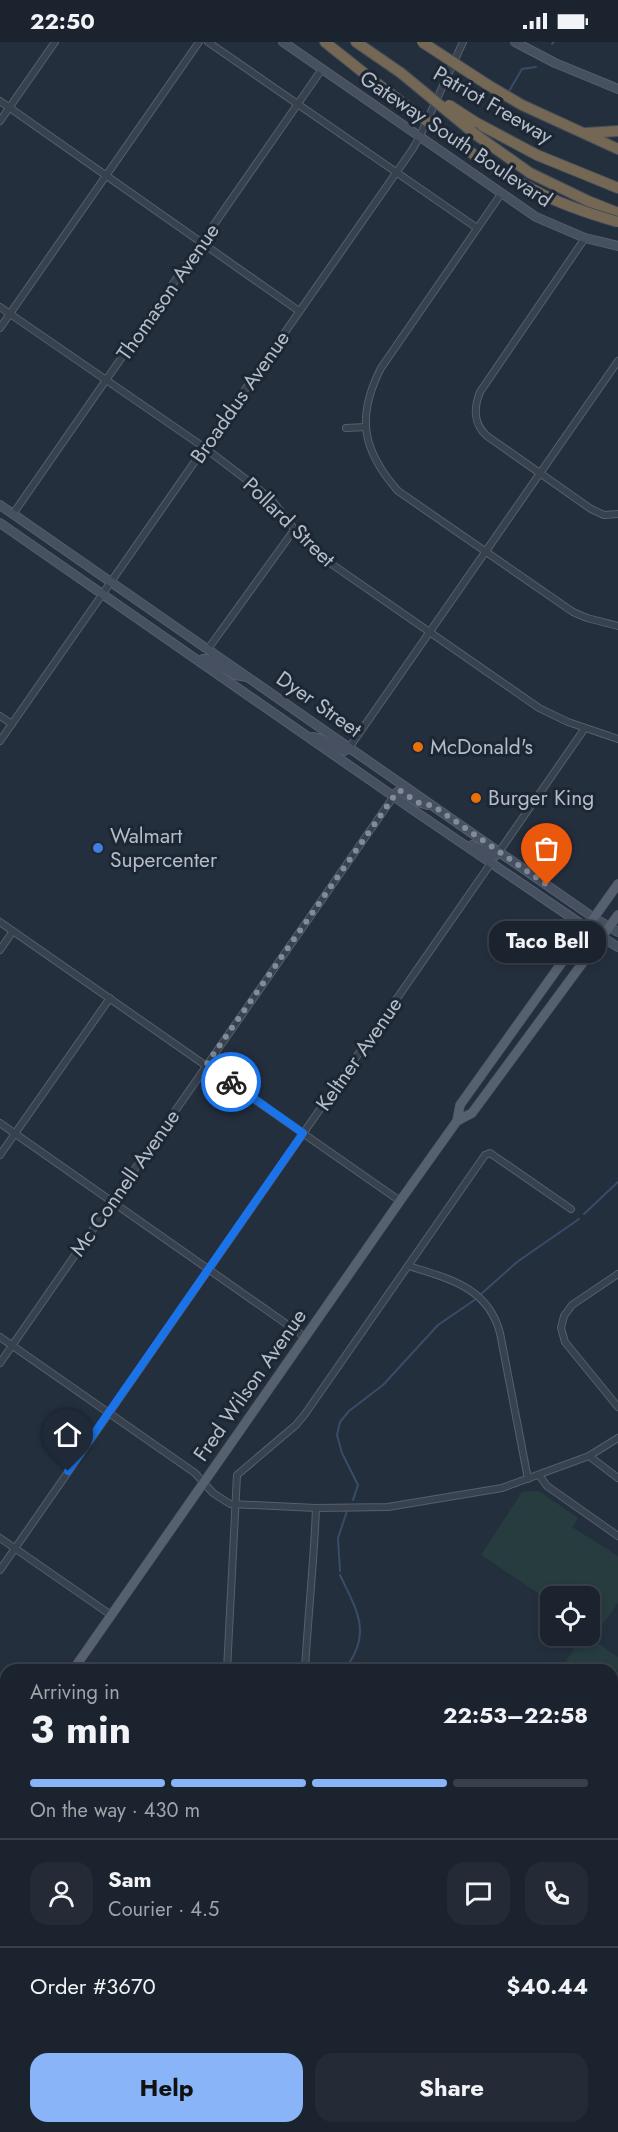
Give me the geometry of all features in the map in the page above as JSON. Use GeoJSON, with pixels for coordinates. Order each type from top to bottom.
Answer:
{"type":"FeatureCollection","features":[{"type":"Feature","properties":{"kind":"highway"},"geometry":{"type":"LineString","coordinates":[[325,42],[422,118],[514,179],[564,204],[618,222]]}},
{"type":"Feature","properties":{"kind":"highway","name":"Patriot Freeway"},"geometry":{"type":"LineString","coordinates":[[356,42],[475,122],[537,155],[618,188]]}},
{"type":"Feature","properties":{"kind":"highway","name":"Patriot Freeway"},"geometry":{"type":"LineString","coordinates":[[422,42],[522,105],[618,149]]}},
{"type":"Feature","properties":{"kind":"highway"},"geometry":{"type":"LineString","coordinates":[[401,73],[475,134],[530,173],[618,213]]}},
{"type":"Feature","properties":{"kind":"highway"},"geometry":{"type":"LineString","coordinates":[[585,134],[618,131]]}},
{"type":"Feature","properties":{"kind":"main road","name":"Gateway South Boulevard"},"geometry":{"type":"LineString","coordinates":[[284,42],[419,138],[536,217],[585,238],[618,246]]}},
{"type":"Feature","properties":{"kind":"main road"},"geometry":{"type":"LineString","coordinates":[[515,42],[555,63],[618,89]]}},
{"type":"Feature","properties":{"kind":"main road","name":"Dyer Street"},"geometry":{"type":"LineString","coordinates":[[0,505],[614,930]]}},
{"type":"Feature","properties":{"kind":"main road","name":"Dyer Street"},"geometry":{"type":"LineString","coordinates":[[2,528],[103,593],[491,863],[618,947]]}},
{"type":"Feature","properties":{"kind":"main road"},"geometry":{"type":"LineString","coordinates":[[200,662],[203,658],[208,659],[235,675],[248,677]]}},
{"type":"Feature","properties":{"kind":"main road"},"geometry":{"type":"LineString","coordinates":[[310,737],[317,737],[344,751],[349,748]]}},
{"type":"Feature","properties":{"kind":"main road"},"geometry":{"type":"LineString","coordinates":[[394,796],[401,791],[417,802],[432,805]]}},
{"type":"Feature","properties":{"kind":"main road"},"geometry":{"type":"LineString","coordinates":[[465,844],[473,845],[495,856],[499,852]]}},
{"type":"Feature","properties":{"kind":"main road","name":"Fred Wilson Avenue"},"geometry":{"type":"LineString","coordinates":[[457,1122],[460,1105],[618,884]]}},
{"type":"Feature","properties":{"kind":"main road","name":"Fred Wilson Avenue"},"geometry":{"type":"LineString","coordinates":[[77,1664],[457,1122],[472,1113],[603,938],[614,930],[618,915]]}},
{"type":"Feature","properties":{"kind":"street"},"geometry":{"type":"LineString","coordinates":[[0,121],[55,42]]}},
{"type":"Feature","properties":{"kind":"street"},"geometry":{"type":"LineString","coordinates":[[0,328],[199,42]]}},
{"type":"Feature","properties":{"kind":"street"},"geometry":{"type":"LineString","coordinates":[[208,42],[477,228]]}},
{"type":"Feature","properties":{"kind":"street","name":"Broaddus Avenue"},"geometry":{"type":"LineString","coordinates":[[0,741],[419,138],[463,42]]}},
{"type":"Feature","properties":{"kind":"street","name":"Thomason Avenue"},"geometry":{"type":"LineString","coordinates":[[13,514],[322,69]]}},
{"type":"Feature","properties":{"kind":"street"},"geometry":{"type":"LineString","coordinates":[[0,101],[299,311]]}},
{"type":"Feature","properties":{"kind":"street"},"geometry":{"type":"LineString","coordinates":[[501,194],[381,368],[366,405],[366,427],[374,458],[398,491],[485,552],[573,612],[618,626]]}},
{"type":"Feature","properties":{"kind":"street"},"geometry":{"type":"LineString","coordinates":[[585,238],[488,378],[475,403],[475,415],[483,433],[540,474],[597,512],[609,515],[618,514]]}},
{"type":"Feature","properties":{"kind":"street","name":"Pollard Street"},"geometry":{"type":"LineString","coordinates":[[0,307],[205,448],[272,500],[294,530],[317,554],[538,708],[561,720],[618,739]]}},
{"type":"Feature","properties":{"kind":"street"},"geometry":{"type":"LineString","coordinates":[[349,748],[618,361]]}},
{"type":"Feature","properties":{"kind":"street"},"geometry":{"type":"LineString","coordinates":[[346,428],[366,427]]}},
{"type":"Feature","properties":{"kind":"street"},"geometry":{"type":"LineString","coordinates":[[208,649],[294,530]]}},
{"type":"Feature","properties":{"kind":"street"},"geometry":{"type":"LineString","coordinates":[[0,716],[12,724]]}},
{"type":"Feature","properties":{"kind":"street"},"geometry":{"type":"LineString","coordinates":[[499,852],[585,728]]}},
{"type":"Feature","properties":{"kind":"street","name":"Mc Connell Avenue"},"geometry":{"type":"LineString","coordinates":[[0,1363],[394,796]]}},
{"type":"Feature","properties":{"kind":"street","name":"Keltner Avenue"},"geometry":{"type":"LineString","coordinates":[[0,1570],[491,863]]}},
{"type":"Feature","properties":{"kind":"street"},"geometry":{"type":"LineString","coordinates":[[0,922],[400,1201]]}},
{"type":"Feature","properties":{"kind":"street"},"geometry":{"type":"LineString","coordinates":[[0,950],[13,931]]}},
{"type":"Feature","properties":{"kind":"street"},"geometry":{"type":"LineString","coordinates":[[0,1155],[110,998]]}},
{"type":"Feature","properties":{"kind":"street"},"geometry":{"type":"LineString","coordinates":[[0,1123],[305,1337]]}},
{"type":"Feature","properties":{"kind":"street"},"geometry":{"type":"LineString","coordinates":[[227,1664],[237,1475],[300,1420],[487,1154],[490,1153],[571,1209]]}},
{"type":"Feature","properties":{"kind":"street"},"geometry":{"type":"LineString","coordinates":[[409,1266],[468,1287],[495,1317],[528,1479]]}},
{"type":"Feature","properties":{"kind":"street"},"geometry":{"type":"LineString","coordinates":[[618,1274],[569,1308],[561,1328],[565,1342],[618,1407]]}},
{"type":"Feature","properties":{"kind":"street"},"geometry":{"type":"LineString","coordinates":[[0,1337],[195,1473],[213,1493],[230,1504],[316,1508],[395,1506],[502,1488],[589,1456],[618,1438]]}},
{"type":"Feature","properties":{"kind":"street"},"geometry":{"type":"LineString","coordinates":[[589,1456],[618,1478]]}},
{"type":"Feature","properties":{"kind":"street"},"geometry":{"type":"LineString","coordinates":[[540,1475],[547,1486],[618,1536]]}},
{"type":"Feature","properties":{"kind":"street"},"geometry":{"type":"LineString","coordinates":[[305,1664],[316,1508]]}},
{"type":"Feature","properties":{"kind":"street"},"geometry":{"type":"LineString","coordinates":[[0,1538],[111,1616]]}},
{"type":"Feature","properties":{"kind":"green space"},"geometry":{"type":"Polygon","coordinates":[[[539,1491],[578,1518],[572,1527],[618,1556],[618,1603],[600,1628],[600,1586],[540,1586],[540,1594],[481,1555],[522,1492],[539,1491]]]}},
{"type":"Feature","properties":{"kind":"green space"},"geometry":{"type":"Polygon","coordinates":[[[600,1645],[618,1657],[618,1664],[564,1664],[576,1646],[600,1645]]]}},
{"type":"Feature","properties":{"kind":"waterway"},"geometry":{"type":"LineString","coordinates":[[508,93],[522,69],[536,67]]}},
{"type":"Feature","properties":{"kind":"waterway"},"geometry":{"type":"LineString","coordinates":[[584,1214],[618,1182]]}},
{"type":"Feature","properties":{"kind":"waterway"},"geometry":{"type":"LineString","coordinates":[[480,1295],[517,1262],[579,1219]]}},
{"type":"Feature","properties":{"kind":"waterway"},"geometry":{"type":"LineString","coordinates":[[353,1500],[358,1485],[342,1453],[337,1435],[340,1422],[349,1411],[383,1385],[438,1325],[476,1299]]}},
{"type":"Feature","properties":{"kind":"waterway"},"geometry":{"type":"LineString","coordinates":[[340,1571],[338,1538],[347,1511]]}},
{"type":"Feature","properties":{"kind":"waterway"},"geometry":{"type":"LineString","coordinates":[[340,1575],[359,1622],[358,1645],[348,1664]]}},
{"type":"Feature","properties":{"kind":"way so far"},"geometry":{"type":"LineString","coordinates":[[231,1082],[206,1065],[397,792],[401,791],[425,805],[432,805],[547,885]]}},
{"type":"Feature","properties":{"kind":"place","name":"McDonald's"},"geometry":{"type":"Point","coordinates":[418,747]}},
{"type":"Feature","properties":{"kind":"place","name":"Burger King"},"geometry":{"type":"Point","coordinates":[476,798]}},
{"type":"Feature","properties":{"kind":"place","name":"Walmart Supercenter"},"geometry":{"type":"Point","coordinates":[98,848]}},
{"type":"Feature","properties":{"kind":"place","name":"Taco Bell"},"geometry":{"type":"Point","coordinates":[547,885]}},
{"type":"Feature","properties":{"kind":"route"},"geometry":{"type":"LineString","coordinates":[[68,1471],[303,1133],[231,1082]]}}]}
